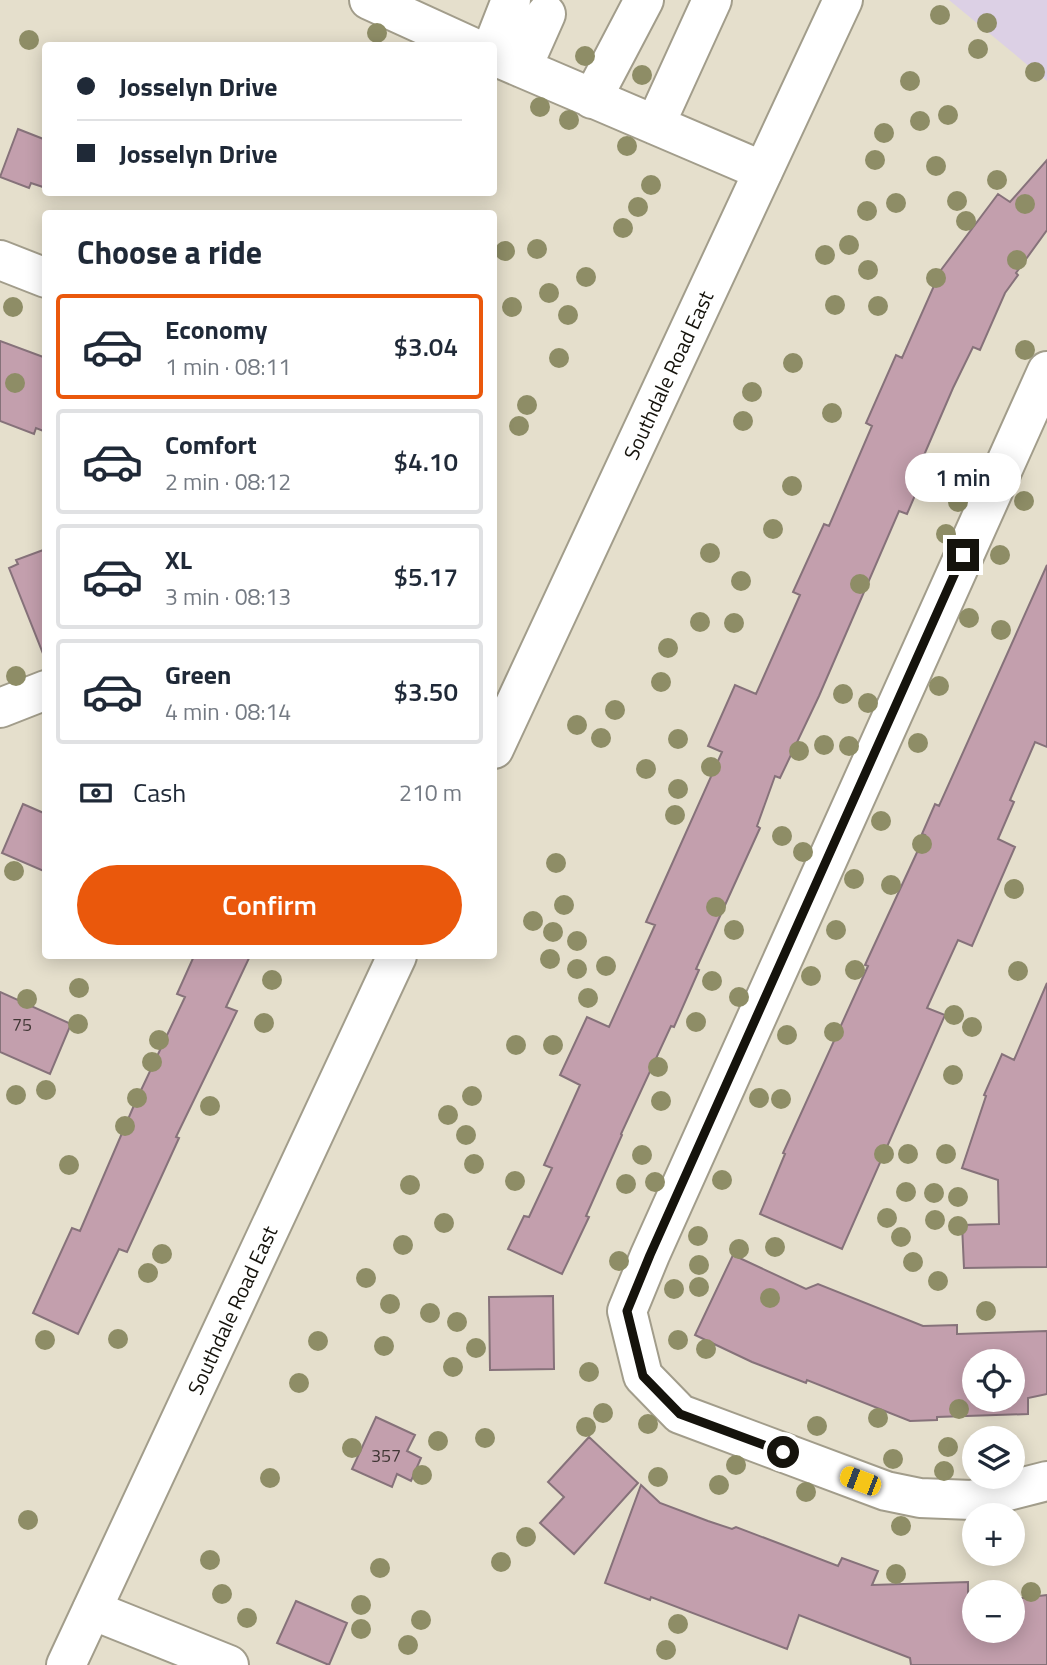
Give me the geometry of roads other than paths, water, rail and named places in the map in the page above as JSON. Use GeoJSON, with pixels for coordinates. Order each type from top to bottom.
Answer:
{"type":"FeatureCollection","features":[{"type":"Feature","properties":{"kind":"street"},"geometry":{"type":"LineString","coordinates":[[369,0],[461,42]]}},
{"type":"Feature","properties":{"kind":"street"},"geometry":{"type":"LineString","coordinates":[[503,57],[511,0]]}},
{"type":"Feature","properties":{"kind":"street"},"geometry":{"type":"LineString","coordinates":[[592,99],[644,0]]}},
{"type":"Feature","properties":{"kind":"street"},"geometry":{"type":"LineString","coordinates":[[655,125],[712,0]]}},
{"type":"Feature","properties":{"kind":"street","name":"Southdale Road East"},"geometry":{"type":"LineString","coordinates":[[497,743],[843,0]]}},
{"type":"Feature","properties":{"kind":"street"},"geometry":{"type":"LineString","coordinates":[[503,57],[546,14]]}},
{"type":"Feature","properties":{"kind":"street"},"geometry":{"type":"LineString","coordinates":[[503,57],[592,99],[763,171]]}},
{"type":"Feature","properties":{"kind":"street"},"geometry":{"type":"LineString","coordinates":[[0,260],[42,276]]}},
{"type":"Feature","properties":{"kind":"street"},"geometry":{"type":"LineString","coordinates":[[1047,371],[655,1242],[627,1311],[643,1376],[680,1414],[886,1491],[920,1498],[972,1500],[1047,1481]]}},
{"type":"Feature","properties":{"kind":"street"},"geometry":{"type":"LineString","coordinates":[[0,708],[42,692]]}},
{"type":"Feature","properties":{"kind":"street","name":"Southdale Road East"},"geometry":{"type":"LineString","coordinates":[[66,1665],[396,959]]}},
{"type":"Feature","properties":{"kind":"street"},"geometry":{"type":"LineString","coordinates":[[92,1610],[229,1665]]}}]}
